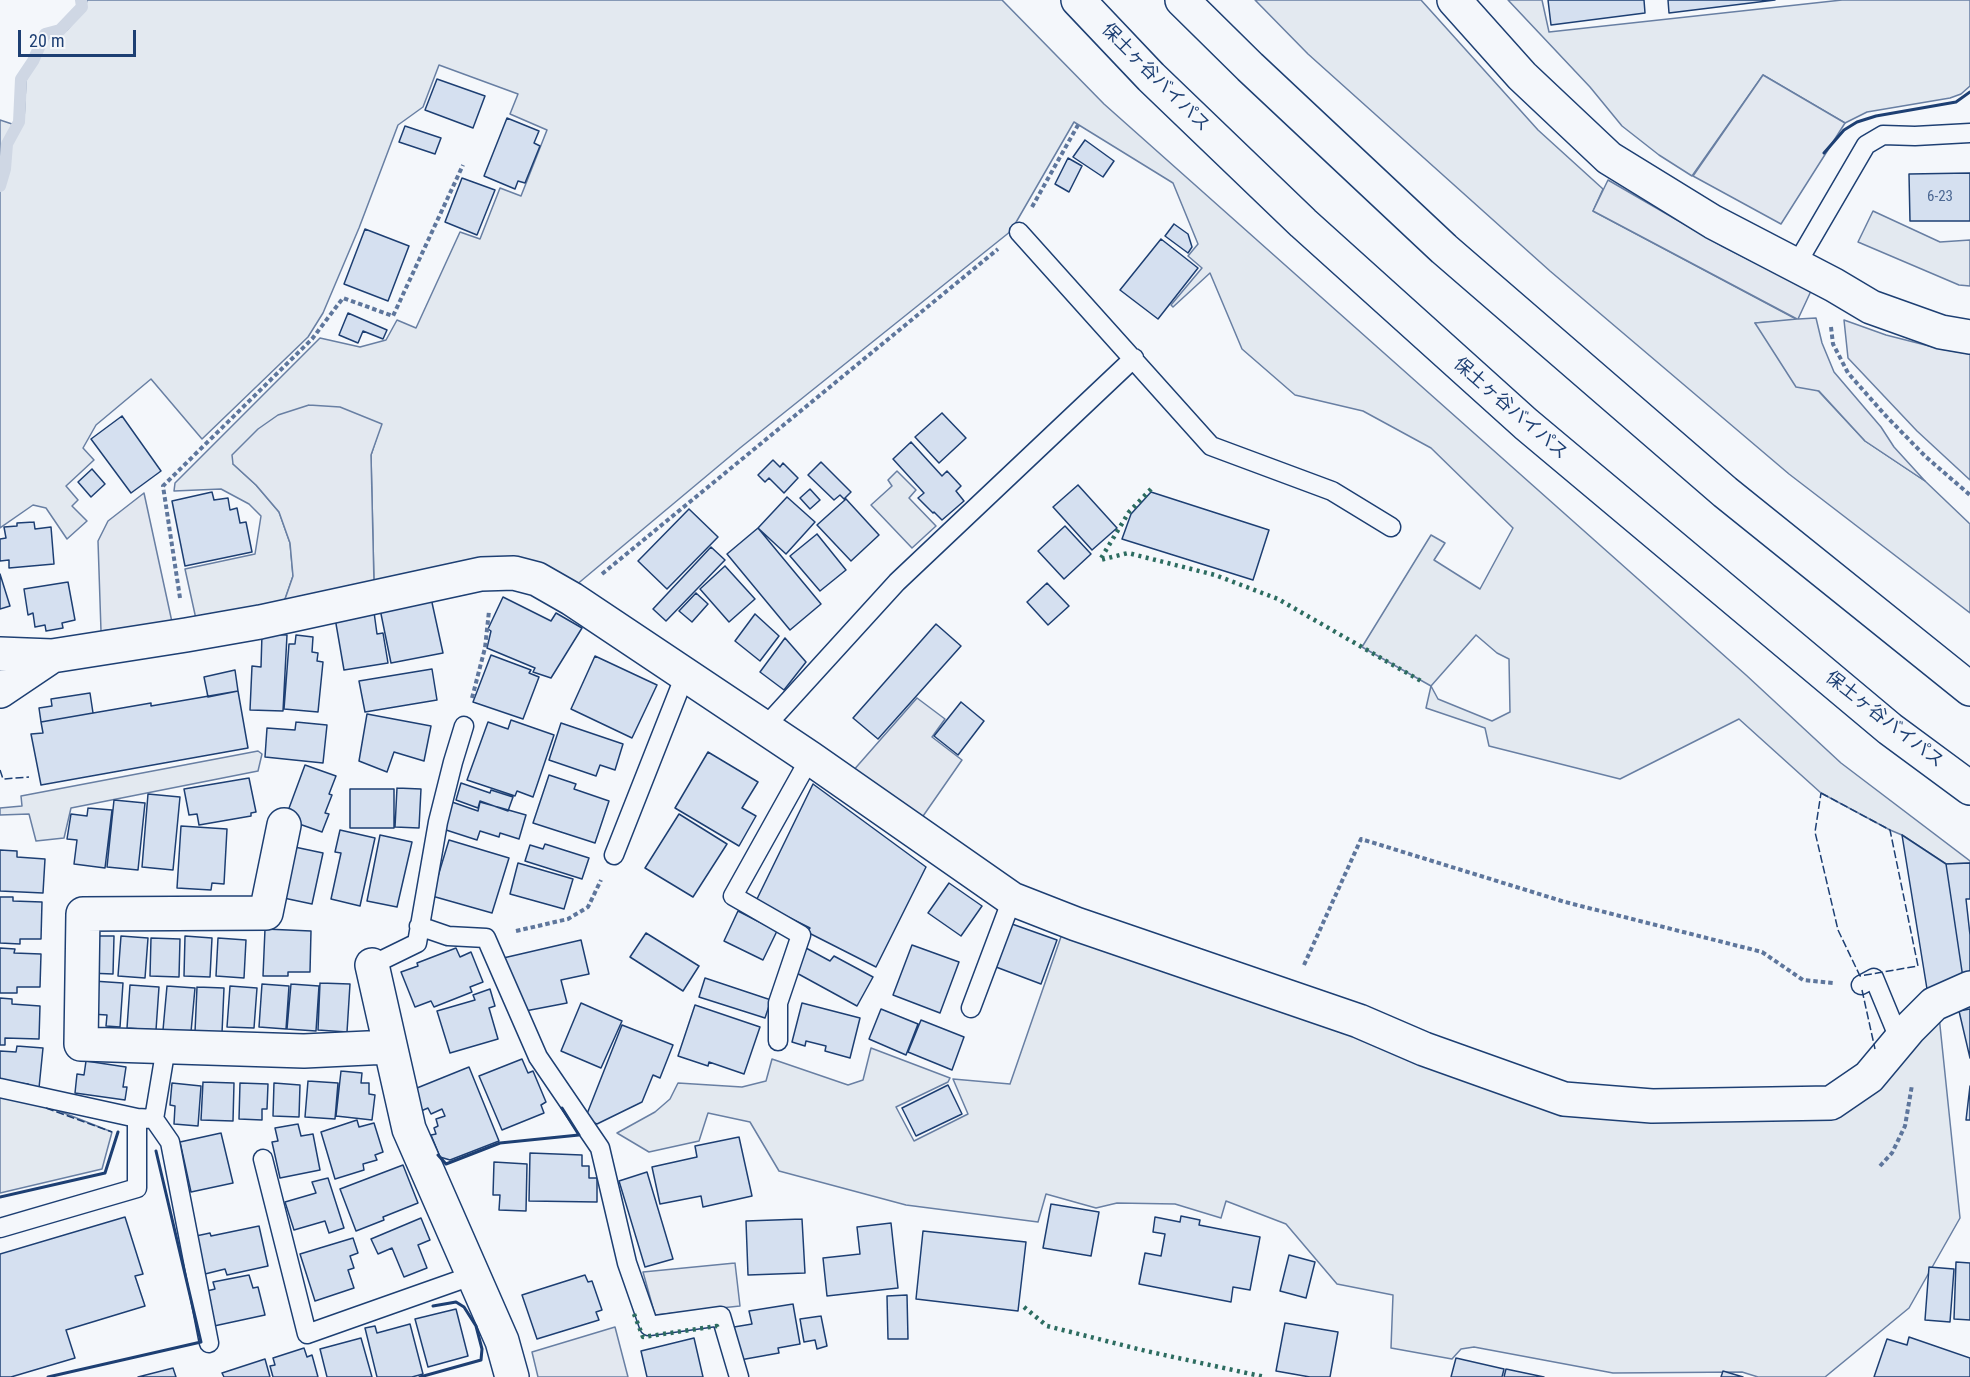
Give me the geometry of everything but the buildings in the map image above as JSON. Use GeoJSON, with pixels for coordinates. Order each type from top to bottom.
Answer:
{"type":"FeatureCollection","features":[{"type":"Feature","properties":{"kind":"main road","name":"保土ヶ谷バイパス"},"geometry":{"type":"LineString","coordinates":[[1078,0],[1151,77],[1303,223],[1526,424],[1890,729],[1970,788]]}},
{"type":"Feature","properties":{"kind":"main road"},"geometry":{"type":"LineString","coordinates":[[1182,0],[1444,249],[1725,492],[1970,689]]}},
{"type":"Feature","properties":{"kind":"main road"},"geometry":{"type":"LineString","coordinates":[[1455,0],[1522,76],[1609,158],[1713,222],[1834,285],[1871,307],[1941,332],[1970,337]]}},
{"type":"Feature","properties":{"kind":"main road"},"geometry":{"type":"LineString","coordinates":[[0,654],[52,657],[186,635],[260,622],[494,572],[514,573],[537,579],[572,599],[810,758],[1012,899],[1076,924],[1359,1021],[1424,1049],[1564,1099],[1641,1105],[1831,1103],[1869,1077],[1934,1004],[1970,988]]}},
{"type":"Feature","properties":{"kind":"main road"},"geometry":{"type":"LineString","coordinates":[[0,691],[52,657]]}},
{"type":"Feature","properties":{"kind":"main road"},"geometry":{"type":"LineString","coordinates":[[284,825],[266,913],[83,914],[81,1044],[304,1051],[389,1047]]}},
{"type":"Feature","properties":{"kind":"main road"},"geometry":{"type":"LineString","coordinates":[[372,965],[409,1129],[502,1341],[512,1377]]}},
{"type":"Feature","properties":{"kind":"lane"},"geometry":{"type":"LineString","coordinates":[[1796,265],[1866,145],[1883,135],[1970,133]]}},
{"type":"Feature","properties":{"kind":"lane"},"geometry":{"type":"LineString","coordinates":[[1018,232],[1211,446],[1332,491],[1391,527]]}},
{"type":"Feature","properties":{"kind":"lane"},"geometry":{"type":"LineString","coordinates":[[764,729],[897,582],[1134,358]]}},
{"type":"Feature","properties":{"kind":"lane"},"geometry":{"type":"LineString","coordinates":[[614,855],[685,675]]}},
{"type":"Feature","properties":{"kind":"lane"},"geometry":{"type":"LineString","coordinates":[[372,965],[417,943],[438,822],[464,726]]}},
{"type":"Feature","properties":{"kind":"lane"},"geometry":{"type":"LineString","coordinates":[[778,1041],[778,1003],[801,935],[733,896],[810,758]]}},
{"type":"Feature","properties":{"kind":"lane"},"geometry":{"type":"LineString","coordinates":[[971,1008],[1012,899]]}},
{"type":"Feature","properties":{"kind":"lane"},"geometry":{"type":"LineString","coordinates":[[419,926],[448,936],[486,938],[538,1057],[600,1148],[627,1263],[649,1326],[721,1316],[739,1377]]}},
{"type":"Feature","properties":{"kind":"lane"},"geometry":{"type":"LineString","coordinates":[[1861,985],[1874,978],[1905,1034]]}},
{"type":"Feature","properties":{"kind":"lane"},"geometry":{"type":"LineString","coordinates":[[0,1228],[137,1188],[146,1118],[166,1047]]}},
{"type":"Feature","properties":{"kind":"lane"},"geometry":{"type":"LineString","coordinates":[[0,1088],[146,1118],[170,1142],[209,1342]]}},
{"type":"Feature","properties":{"kind":"lane"},"geometry":{"type":"LineString","coordinates":[[263,1159],[307,1334],[474,1275]]}},
{"type":"Feature","properties":{"kind":"path"},"geometry":{"type":"LineString","coordinates":[[572,599],[1018,232],[1078,125]]}},
{"type":"Feature","properties":{"kind":"path"},"geometry":{"type":"LineString","coordinates":[[186,635],[163,486],[312,339],[343,298],[393,316],[463,165]]}},
{"type":"Feature","properties":{"kind":"path"},"geometry":{"type":"LineString","coordinates":[[1834,285],[1829,314],[1833,344],[1848,373],[1885,415],[1970,495]]}},
{"type":"Feature","properties":{"kind":"path"},"geometry":{"type":"LineString","coordinates":[[464,726],[485,648],[489,604]]}},
{"type":"Feature","properties":{"kind":"path"},"geometry":{"type":"LineString","coordinates":[[1290,997],[1362,839],[1565,902],[1762,952],[1803,980],[1861,985]]}},
{"type":"Feature","properties":{"kind":"path"},"geometry":{"type":"LineString","coordinates":[[486,938],[568,919],[588,907],[614,855]]}},
{"type":"Feature","properties":{"kind":"path"},"geometry":{"type":"LineString","coordinates":[[1880,1166],[1892,1153],[1905,1126],[1915,1068],[1905,1034]]}},
{"type":"Feature","properties":{"kind":"shaded area"},"geometry":{"type":"Polygon","coordinates":[[[87,0],[1002,0],[1104,104],[1746,675],[1841,763],[1970,863],[1946,864],[1902,835],[1821,793],[1739,719],[1620,779],[1489,746],[1485,728],[1426,708],[1431,686],[1362,647],[1431,535],[1445,543],[1434,560],[1480,589],[1513,528],[1431,448],[1363,411],[1295,395],[1242,349],[1210,273],[1173,307],[1171,305],[1202,268],[1188,256],[1198,244],[1173,183],[1074,122],[1011,231],[740,448],[575,586],[374,583],[371,455],[381,424],[233,464],[256,485],[279,512],[290,543],[293,576],[283,605],[196,619],[185,569],[255,554],[261,516],[249,504],[221,489],[174,491],[175,483],[320,338],[360,347],[386,340],[397,320],[416,328],[460,232],[480,239],[500,188],[521,196],[547,130],[510,114],[518,94],[439,65],[423,107],[398,125],[359,228],[323,313],[308,337],[202,439],[151,379],[96,425],[83,448],[94,460],[66,486],[78,500],[72,506],[87,521],[67,539],[46,508],[33,505],[0,528],[0,120],[12,124],[24,120],[26,80],[48,37],[67,30],[85,8],[87,0]],[[1476,635],[1431,686],[1438,699],[1492,721],[1510,712],[1509,659],[1497,653],[1476,635]]]}},
{"type":"Feature","properties":{"kind":"shaded area"},"geometry":{"type":"Polygon","coordinates":[[[1255,0],[1421,0],[1538,130],[1603,189],[1593,211],[1798,320],[1755,323],[1865,441],[1925,481],[1970,524],[1970,613],[1789,474],[1550,271],[1308,54],[1255,0]]]}},
{"type":"Feature","properties":{"kind":"shaded area"},"geometry":{"type":"Polygon","coordinates":[[[1508,0],[1542,0],[1549,32],[1842,0],[1970,0],[1970,86],[1961,94],[1950,98],[1867,112],[1845,123],[1763,75],[1692,176],[1659,155],[1622,126],[1590,87],[1508,0]]]}},
{"type":"Feature","properties":{"kind":"shaded area"},"geometry":{"type":"Polygon","coordinates":[[[1763,75],[1845,123],[1781,224],[1693,176],[1763,75]]]}},
{"type":"Feature","properties":{"kind":"shaded area"},"geometry":{"type":"Polygon","coordinates":[[[1608,180],[1722,246],[1811,291],[1798,319],[1816,318],[1822,343],[1834,372],[1881,427],[1894,447],[1925,481],[1865,441],[1819,391],[1796,387],[1755,323],[1797,319],[1593,211],[1608,180]]]}},
{"type":"Feature","properties":{"kind":"shaded area"},"geometry":{"type":"Polygon","coordinates":[[[1873,211],[1940,242],[1970,240],[1970,286],[1959,285],[1858,242],[1873,211]]]}},
{"type":"Feature","properties":{"kind":"shaded area"},"geometry":{"type":"Polygon","coordinates":[[[1844,320],[1886,335],[1970,354],[1970,480],[1917,431],[1848,358],[1844,320]]]}},
{"type":"Feature","properties":{"kind":"shaded area"},"geometry":{"type":"Polygon","coordinates":[[[309,405],[340,407],[382,424],[371,455],[374,583],[283,605],[293,576],[290,543],[279,512],[256,485],[233,464],[232,455],[258,429],[278,415],[309,405]]]}},
{"type":"Feature","properties":{"kind":"shaded area"},"geometry":{"type":"Polygon","coordinates":[[[897,471],[916,490],[909,498],[936,526],[912,548],[871,505],[892,486],[888,480],[897,471]]]}},
{"type":"Feature","properties":{"kind":"shaded area"},"geometry":{"type":"Polygon","coordinates":[[[144,493],[172,622],[101,631],[98,541],[108,521],[144,493]]]}},
{"type":"Feature","properties":{"kind":"shaded area"},"geometry":{"type":"Polygon","coordinates":[[[917,698],[945,719],[932,737],[962,760],[921,819],[852,772],[917,698]]]}},
{"type":"Feature","properties":{"kind":"shaded area"},"geometry":{"type":"Polygon","coordinates":[[[258,751],[262,754],[258,771],[71,808],[64,838],[36,841],[29,814],[0,815],[0,808],[22,806],[21,796],[258,751]]]}},
{"type":"Feature","properties":{"kind":"shaded area"},"geometry":{"type":"Polygon","coordinates":[[[1064,928],[1566,1106],[1829,1108],[1939,1016],[1960,1218],[1909,1308],[1825,1377],[1758,1377],[1742,1372],[1613,1373],[1474,1347],[1461,1349],[1452,1359],[1391,1348],[1393,1295],[1337,1284],[1286,1224],[1226,1201],[1221,1218],[1175,1204],[1117,1203],[1096,1208],[1046,1194],[1038,1222],[906,1205],[779,1171],[750,1122],[708,1113],[699,1141],[649,1152],[617,1133],[655,1112],[670,1099],[678,1083],[742,1087],[766,1081],[772,1059],[848,1085],[863,1080],[871,1048],[950,1078],[948,1082],[896,1107],[914,1141],[968,1114],[953,1079],[1010,1084],[1064,928]]]}},
{"type":"Feature","properties":{"kind":"shaded area"},"geometry":{"type":"Polygon","coordinates":[[[0,1094],[59,1111],[112,1132],[102,1169],[0,1193],[0,1094]]]}},
{"type":"Feature","properties":{"kind":"shaded area"},"geometry":{"type":"Polygon","coordinates":[[[735,1263],[740,1306],[655,1315],[643,1272],[735,1263]]]}},
{"type":"Feature","properties":{"kind":"shaded area"},"geometry":{"type":"Polygon","coordinates":[[[615,1327],[628,1377],[538,1377],[532,1352],[615,1327]]]}},
{"type":"Feature","properties":{"kind":"waterway"},"geometry":{"type":"LineString","coordinates":[[0,186],[5,169],[7,144],[19,122],[21,79],[33,61],[45,34],[60,30],[82,7],[81,0]]}},
{"type":"Feature","properties":{"kind":"hedge"},"geometry":{"type":"LineString","coordinates":[[1151,489],[1129,512],[1100,560],[1128,553],[1215,575],[1278,599],[1421,681]]}},
{"type":"Feature","properties":{"kind":"hedge"},"geometry":{"type":"LineString","coordinates":[[1024,1307],[1047,1326],[1265,1377]]}},
{"type":"Feature","properties":{"kind":"hedge"},"geometry":{"type":"LineString","coordinates":[[634,1314],[643,1337],[717,1326],[718,1329]]}},
{"type":"Feature","properties":{"kind":"fence"},"geometry":{"type":"LineString","coordinates":[[0,770],[3,779],[29,777]]}},
{"type":"Feature","properties":{"kind":"fence"},"geometry":{"type":"LineString","coordinates":[[1821,793],[1890,830],[1918,966],[1860,976],[1838,930],[1815,832],[1821,793]]}},
{"type":"Feature","properties":{"kind":"fence"},"geometry":{"type":"LineString","coordinates":[[1862,990],[1875,1049]]}},
{"type":"Feature","properties":{"kind":"fence"},"geometry":{"type":"LineString","coordinates":[[46,1108],[112,1132]]}},
{"type":"Feature","properties":{"kind":"wall"},"geometry":{"type":"LineString","coordinates":[[1824,153],[1844,130],[1857,122],[1876,116],[1956,102],[1970,92]]}},
{"type":"Feature","properties":{"kind":"wall"},"geometry":{"type":"LineString","coordinates":[[438,1155],[446,1164],[500,1143],[579,1135],[562,1108]]}},
{"type":"Feature","properties":{"kind":"wall"},"geometry":{"type":"LineString","coordinates":[[0,1197],[105,1173],[118,1132]]}},
{"type":"Feature","properties":{"kind":"wall"},"geometry":{"type":"LineString","coordinates":[[48,1377],[201,1342],[156,1151]]}},
{"type":"Feature","properties":{"kind":"wall"},"geometry":{"type":"LineString","coordinates":[[420,1377],[481,1360],[482,1349],[476,1326],[464,1307],[456,1302],[433,1306]]}}]}
